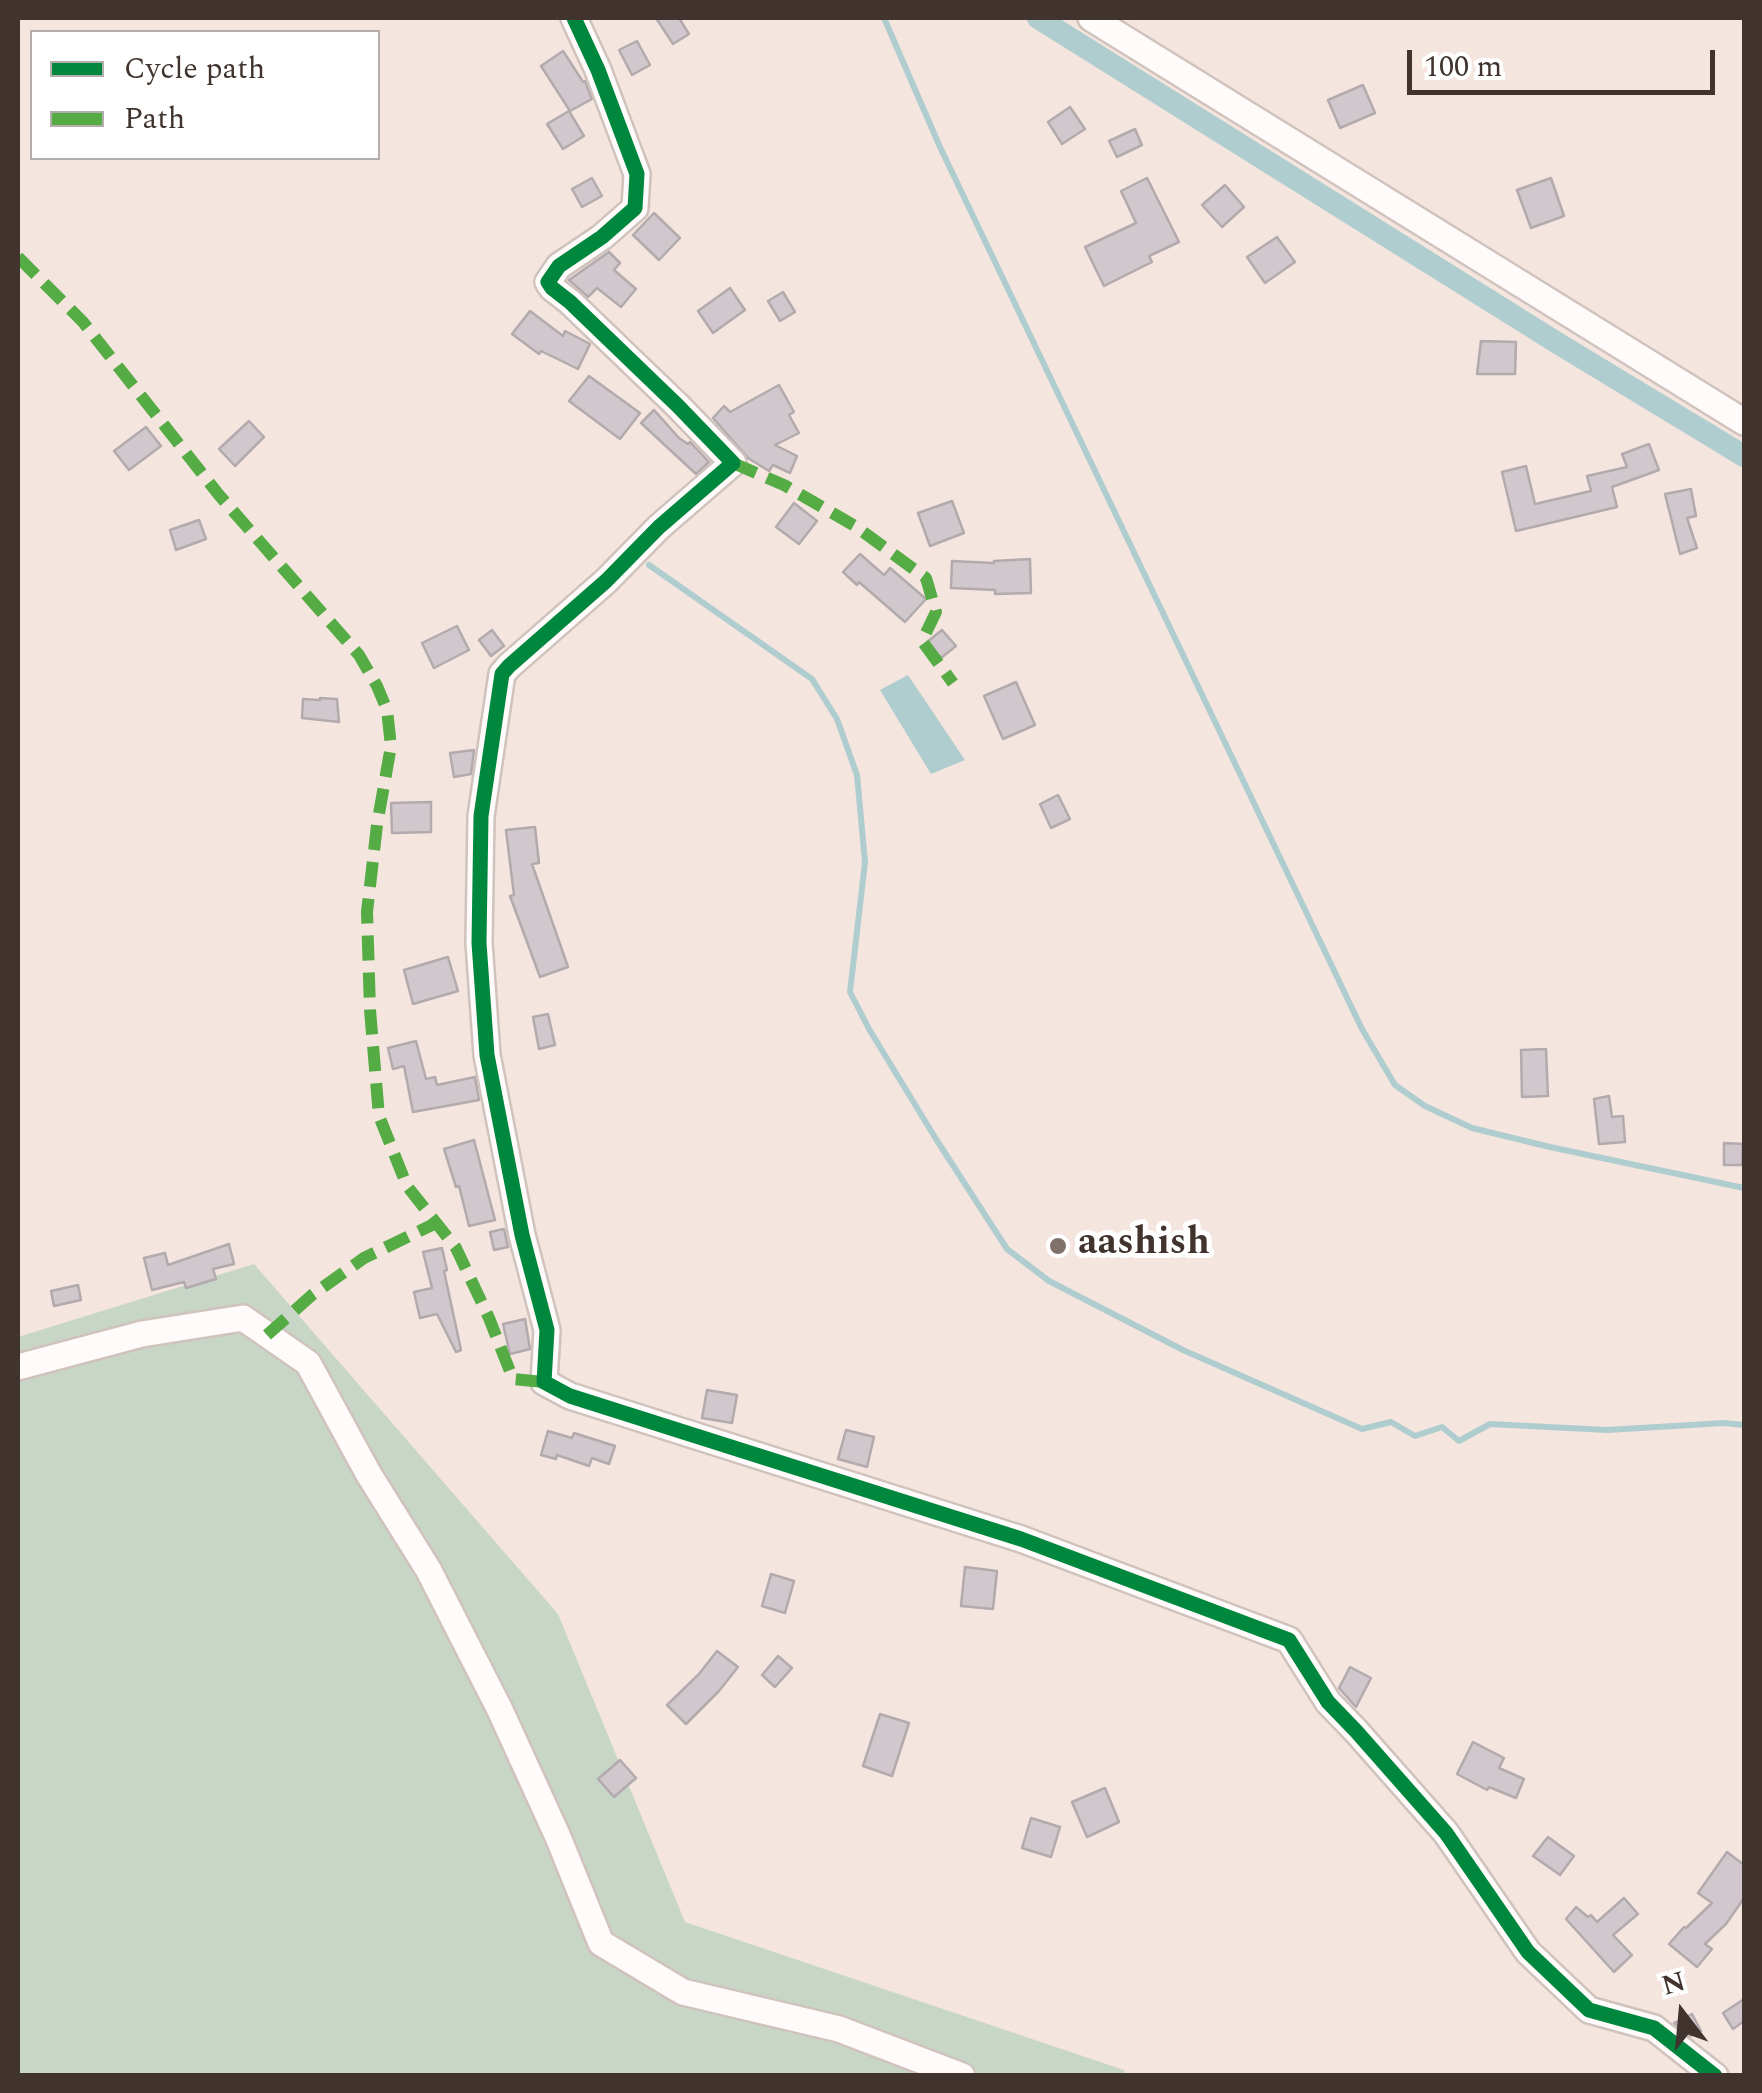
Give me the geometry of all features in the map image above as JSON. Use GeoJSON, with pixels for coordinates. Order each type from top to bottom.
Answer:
{"type":"FeatureCollection","features":[{"type":"Feature","properties":{"kind":"street"},"geometry":{"type":"LineString","coordinates":[[574,18],[638,174],[636,208],[559,266],[548,282],[732,462],[502,674],[480,816],[479,943],[486,1055],[522,1235],[547,1330],[544,1382],[570,1396],[1021,1539],[1289,1640],[1328,1702],[1446,1833],[1528,1952],[1589,2010],[1654,2028],[1716,2076]]}},
{"type":"Feature","properties":{"kind":"street"},"geometry":{"type":"LineString","coordinates":[[1091,18],[1744,422]]}},
{"type":"Feature","properties":{"kind":"street"},"geometry":{"type":"LineString","coordinates":[[18,1367],[142,1334],[242,1318],[308,1364],[368,1473],[428,1568],[500,1710],[602,1943],[684,1992],[839,2029],[962,2076]]}},
{"type":"Feature","properties":{"kind":"green space"},"geometry":{"type":"Polygon","coordinates":[[[254,1264],[558,1614],[685,1922],[1124,2070],[1125,2075],[18,2076],[18,1337],[254,1264]]]}},
{"type":"Feature","properties":{"kind":"water"},"geometry":{"type":"Polygon","coordinates":[[[908,675],[965,760],[931,774],[880,690],[908,675]]]}},
{"type":"Feature","properties":{"kind":"building"},"geometry":{"type":"Polygon","coordinates":[[[656,18],[679,18],[689,34],[673,44],[656,18]]]}},
{"type":"Feature","properties":{"kind":"building"},"geometry":{"type":"Polygon","coordinates":[[[637,41],[650,65],[632,75],[619,50],[637,41]]]}},
{"type":"Feature","properties":{"kind":"building"},"geometry":{"type":"Polygon","coordinates":[[[563,51],[585,81],[592,99],[570,111],[541,66],[563,51]]]}},
{"type":"Feature","properties":{"kind":"building"},"geometry":{"type":"Polygon","coordinates":[[[1363,85],[1375,113],[1340,128],[1328,100],[1363,85]]]}},
{"type":"Feature","properties":{"kind":"building"},"geometry":{"type":"Polygon","coordinates":[[[1070,107],[1085,129],[1062,144],[1048,122],[1070,107]]]}},
{"type":"Feature","properties":{"kind":"building"},"geometry":{"type":"Polygon","coordinates":[[[569,111],[584,136],[563,149],[547,124],[569,111]]]}},
{"type":"Feature","properties":{"kind":"building"},"geometry":{"type":"Polygon","coordinates":[[[1135,129],[1142,145],[1117,157],[1109,141],[1135,129]]]}},
{"type":"Feature","properties":{"kind":"building"},"geometry":{"type":"Polygon","coordinates":[[[592,178],[602,196],[582,207],[572,189],[592,178]]]}},
{"type":"Feature","properties":{"kind":"building"},"geometry":{"type":"Polygon","coordinates":[[[1147,178],[1179,242],[1149,256],[1152,262],[1104,286],[1085,247],[1136,223],[1121,191],[1147,178]]]}},
{"type":"Feature","properties":{"kind":"building"},"geometry":{"type":"Polygon","coordinates":[[[1551,178],[1564,216],[1531,228],[1517,190],[1551,178]]]}},
{"type":"Feature","properties":{"kind":"building"},"geometry":{"type":"Polygon","coordinates":[[[1225,185],[1244,207],[1222,227],[1202,205],[1225,185]]]}},
{"type":"Feature","properties":{"kind":"building"},"geometry":{"type":"Polygon","coordinates":[[[654,213],[680,238],[659,260],[633,235],[654,213]]]}},
{"type":"Feature","properties":{"kind":"building"},"geometry":{"type":"Polygon","coordinates":[[[1277,237],[1295,262],[1265,283],[1247,257],[1277,237]]]}},
{"type":"Feature","properties":{"kind":"building"},"geometry":{"type":"Polygon","coordinates":[[[609,252],[620,263],[614,270],[636,289],[621,307],[597,288],[588,297],[569,280],[609,252]]]}},
{"type":"Feature","properties":{"kind":"building"},"geometry":{"type":"Polygon","coordinates":[[[730,288],[745,310],[713,333],[698,311],[730,288]]]}},
{"type":"Feature","properties":{"kind":"building"},"geometry":{"type":"Polygon","coordinates":[[[783,292],[795,312],[780,321],[768,301],[783,292]]]}},
{"type":"Feature","properties":{"kind":"building"},"geometry":{"type":"Polygon","coordinates":[[[530,311],[563,336],[565,331],[590,344],[578,369],[541,351],[539,354],[512,334],[530,311]]]}},
{"type":"Feature","properties":{"kind":"building"},"geometry":{"type":"Polygon","coordinates":[[[1481,341],[1516,342],[1515,374],[1477,374],[1481,341]]]}},
{"type":"Feature","properties":{"kind":"building"},"geometry":{"type":"Polygon","coordinates":[[[589,376],[640,413],[620,439],[569,401],[589,376]]]}},
{"type":"Feature","properties":{"kind":"building"},"geometry":{"type":"Polygon","coordinates":[[[779,385],[794,412],[789,415],[799,433],[775,445],[797,456],[790,473],[773,465],[769,471],[748,458],[713,418],[724,406],[730,412],[779,385]]]}},
{"type":"Feature","properties":{"kind":"building"},"geometry":{"type":"Polygon","coordinates":[[[654,410],[679,438],[690,442],[709,462],[696,474],[641,423],[654,410]]]}},
{"type":"Feature","properties":{"kind":"building"},"geometry":{"type":"Polygon","coordinates":[[[249,421],[264,437],[235,466],[219,449],[249,421]]]}},
{"type":"Feature","properties":{"kind":"building"},"geometry":{"type":"Polygon","coordinates":[[[146,427],[161,446],[129,470],[114,451],[146,427]]]}},
{"type":"Feature","properties":{"kind":"building"},"geometry":{"type":"Polygon","coordinates":[[[1649,444],[1659,470],[1612,487],[1617,507],[1516,531],[1502,472],[1526,466],[1535,504],[1591,491],[1587,476],[1627,467],[1622,454],[1649,444]]]}},
{"type":"Feature","properties":{"kind":"building"},"geometry":{"type":"Polygon","coordinates":[[[1691,489],[1696,516],[1687,518],[1697,548],[1680,554],[1665,494],[1691,489]]]}},
{"type":"Feature","properties":{"kind":"building"},"geometry":{"type":"Polygon","coordinates":[[[952,501],[964,533],[930,546],[918,513],[952,501]]]}},
{"type":"Feature","properties":{"kind":"building"},"geometry":{"type":"Polygon","coordinates":[[[794,503],[817,521],[799,544],[776,527],[794,503]]]}},
{"type":"Feature","properties":{"kind":"building"},"geometry":{"type":"Polygon","coordinates":[[[199,520],[206,539],[176,550],[170,530],[199,520]]]}},
{"type":"Feature","properties":{"kind":"building"},"geometry":{"type":"Polygon","coordinates":[[[860,554],[884,575],[890,568],[926,599],[905,622],[843,572],[860,554]]]}},
{"type":"Feature","properties":{"kind":"building"},"geometry":{"type":"Polygon","coordinates":[[[1030,559],[1031,593],[995,594],[995,590],[951,588],[952,561],[994,563],[1030,559]]]}},
{"type":"Feature","properties":{"kind":"building"},"geometry":{"type":"Polygon","coordinates":[[[457,626],[469,650],[434,668],[422,643],[457,626]]]}},
{"type":"Feature","properties":{"kind":"building"},"geometry":{"type":"Polygon","coordinates":[[[492,630],[504,646],[491,656],[479,640],[492,630]]]}},
{"type":"Feature","properties":{"kind":"building"},"geometry":{"type":"Polygon","coordinates":[[[942,630],[956,646],[941,658],[927,642],[942,630]]]}},
{"type":"Feature","properties":{"kind":"building"},"geometry":{"type":"Polygon","coordinates":[[[1016,682],[1035,725],[1003,739],[984,696],[1016,682]]]}},
{"type":"Feature","properties":{"kind":"building"},"geometry":{"type":"Polygon","coordinates":[[[303,699],[337,699],[339,722],[302,718],[303,699]]]}},
{"type":"Feature","properties":{"kind":"building"},"geometry":{"type":"Polygon","coordinates":[[[474,750],[471,774],[454,777],[450,753],[474,750]]]}},
{"type":"Feature","properties":{"kind":"building"},"geometry":{"type":"Polygon","coordinates":[[[1058,795],[1070,819],[1051,828],[1040,804],[1058,795]]]}},
{"type":"Feature","properties":{"kind":"building"},"geometry":{"type":"Polygon","coordinates":[[[431,802],[431,832],[392,833],[391,803],[431,802]]]}},
{"type":"Feature","properties":{"kind":"building"},"geometry":{"type":"Polygon","coordinates":[[[535,827],[539,863],[532,864],[568,967],[540,977],[510,896],[514,895],[506,830],[535,827]]]}},
{"type":"Feature","properties":{"kind":"building"},"geometry":{"type":"Polygon","coordinates":[[[448,957],[458,991],[413,1004],[404,970],[448,957]]]}},
{"type":"Feature","properties":{"kind":"building"},"geometry":{"type":"Polygon","coordinates":[[[548,1014],[555,1045],[539,1049],[533,1017],[548,1014]]]}},
{"type":"Feature","properties":{"kind":"building"},"geometry":{"type":"Polygon","coordinates":[[[416,1041],[426,1079],[435,1077],[437,1085],[475,1077],[479,1100],[413,1112],[404,1066],[393,1069],[388,1048],[416,1041]]]}},
{"type":"Feature","properties":{"kind":"building"},"geometry":{"type":"Polygon","coordinates":[[[1546,1049],[1548,1096],[1522,1097],[1521,1050],[1546,1049]]]}},
{"type":"Feature","properties":{"kind":"building"},"geometry":{"type":"Polygon","coordinates":[[[1609,1096],[1612,1117],[1623,1116],[1625,1142],[1599,1144],[1594,1099],[1609,1096]]]}},
{"type":"Feature","properties":{"kind":"building"},"geometry":{"type":"Polygon","coordinates":[[[474,1140],[495,1220],[469,1226],[444,1149],[474,1140]]]}},
{"type":"Feature","properties":{"kind":"building"},"geometry":{"type":"Polygon","coordinates":[[[1724,1143],[1743,1144],[1742,1165],[1724,1165],[1724,1143]]]}},
{"type":"Feature","properties":{"kind":"building"},"geometry":{"type":"Polygon","coordinates":[[[504,1229],[508,1247],[494,1250],[490,1232],[504,1229]]]}},
{"type":"Feature","properties":{"kind":"building"},"geometry":{"type":"Polygon","coordinates":[[[229,1244],[234,1264],[213,1269],[216,1279],[186,1288],[184,1282],[152,1290],[144,1258],[165,1253],[168,1265],[229,1244]]]}},
{"type":"Feature","properties":{"kind":"building"},"geometry":{"type":"Polygon","coordinates":[[[442,1248],[461,1350],[456,1352],[437,1314],[420,1318],[414,1292],[432,1288],[423,1252],[442,1248]]]}},
{"type":"Feature","properties":{"kind":"building"},"geometry":{"type":"Polygon","coordinates":[[[78,1285],[81,1300],[54,1306],[51,1291],[78,1285]]]}},
{"type":"Feature","properties":{"kind":"building"},"geometry":{"type":"Polygon","coordinates":[[[525,1319],[530,1349],[510,1354],[503,1324],[525,1319]]]}},
{"type":"Feature","properties":{"kind":"building"},"geometry":{"type":"Polygon","coordinates":[[[707,1390],[737,1395],[732,1423],[702,1418],[707,1390]]]}},
{"type":"Feature","properties":{"kind":"building"},"geometry":{"type":"Polygon","coordinates":[[[846,1430],[874,1437],[867,1467],[838,1459],[846,1430]]]}},
{"type":"Feature","properties":{"kind":"building"},"geometry":{"type":"Polygon","coordinates":[[[548,1431],[572,1438],[574,1433],[615,1446],[609,1464],[592,1458],[589,1466],[557,1455],[556,1459],[541,1455],[548,1431]]]}},
{"type":"Feature","properties":{"kind":"building"},"geometry":{"type":"Polygon","coordinates":[[[965,1567],[997,1571],[993,1609],[961,1606],[965,1567]]]}},
{"type":"Feature","properties":{"kind":"building"},"geometry":{"type":"Polygon","coordinates":[[[771,1574],[794,1581],[785,1613],[762,1606],[771,1574]]]}},
{"type":"Feature","properties":{"kind":"building"},"geometry":{"type":"Polygon","coordinates":[[[717,1651],[738,1667],[686,1724],[667,1705],[717,1651]]]}},
{"type":"Feature","properties":{"kind":"building"},"geometry":{"type":"Polygon","coordinates":[[[778,1656],[792,1668],[775,1687],[762,1675],[778,1656]]]}},
{"type":"Feature","properties":{"kind":"building"},"geometry":{"type":"Polygon","coordinates":[[[1350,1667],[1371,1678],[1356,1707],[1339,1688],[1350,1667]]]}},
{"type":"Feature","properties":{"kind":"building"},"geometry":{"type":"Polygon","coordinates":[[[880,1714],[909,1723],[892,1776],[863,1766],[880,1714]]]}},
{"type":"Feature","properties":{"kind":"building"},"geometry":{"type":"Polygon","coordinates":[[[1473,1742],[1504,1758],[1499,1768],[1524,1779],[1516,1798],[1489,1787],[1487,1790],[1457,1774],[1473,1742]]]}},
{"type":"Feature","properties":{"kind":"building"},"geometry":{"type":"Polygon","coordinates":[[[620,1760],[636,1778],[614,1797],[598,1779],[620,1760]]]}},
{"type":"Feature","properties":{"kind":"building"},"geometry":{"type":"Polygon","coordinates":[[[1105,1788],[1119,1822],[1087,1837],[1072,1802],[1105,1788]]]}},
{"type":"Feature","properties":{"kind":"building"},"geometry":{"type":"Polygon","coordinates":[[[1031,1818],[1060,1827],[1051,1857],[1022,1848],[1031,1818]]]}},
{"type":"Feature","properties":{"kind":"building"},"geometry":{"type":"Polygon","coordinates":[[[1548,1837],[1574,1856],[1560,1875],[1533,1856],[1548,1837]]]}},
{"type":"Feature","properties":{"kind":"building"},"geometry":{"type":"Polygon","coordinates":[[[1727,1852],[1744,1865],[1744,1898],[1726,1924],[1705,1944],[1712,1949],[1697,1967],[1669,1944],[1712,1903],[1698,1893],[1727,1852]]]}},
{"type":"Feature","properties":{"kind":"building"},"geometry":{"type":"Polygon","coordinates":[[[1624,1898],[1638,1914],[1613,1935],[1632,1955],[1614,1972],[1566,1919],[1576,1907],[1597,1922],[1624,1898]]]}},
{"type":"Feature","properties":{"kind":"building"},"geometry":{"type":"Polygon","coordinates":[[[1744,1999],[1744,2021],[1733,2029],[1723,2013],[1744,1999]]]}},
{"type":"Feature","properties":{"kind":"building"},"geometry":{"type":"Polygon","coordinates":[[[1692,2014],[1701,2031],[1690,2036],[1674,2023],[1692,2014]]]}},
{"type":"Feature","properties":{"kind":"waterway"},"geometry":{"type":"LineString","coordinates":[[884,18],[940,147],[1362,1029],[1395,1085],[1425,1106],[1472,1128],[1744,1188]]}},
{"type":"Feature","properties":{"kind":"waterway"},"geometry":{"type":"LineString","coordinates":[[1038,18],[1744,456]]}},
{"type":"Feature","properties":{"kind":"waterway"},"geometry":{"type":"LineString","coordinates":[[649,565],[812,679],[837,719],[857,775],[865,862],[850,992],[936,1139],[1007,1249],[1049,1281],[1183,1350],[1362,1429],[1391,1422],[1415,1436],[1442,1427],[1459,1441],[1490,1424],[1607,1430],[1744,1425]]}},
{"type":"Feature","properties":{"kind":"marked path"},"geometry":{"type":"LineString","coordinates":[[18,257],[83,322],[219,495],[359,655],[377,686],[387,710],[391,746],[367,912],[379,1116],[407,1186],[456,1248],[513,1379],[544,1382]]}},
{"type":"Feature","properties":{"kind":"marked path"},"geometry":{"type":"LineString","coordinates":[[733,463],[784,485],[855,526],[926,578],[936,612],[922,641],[953,683]]}},
{"type":"Feature","properties":{"kind":"marked path"},"geometry":{"type":"LineString","coordinates":[[267,1335],[312,1295],[364,1258],[436,1223]]}},
{"type":"Feature","properties":{"kind":"cycle path"},"geometry":{"type":"LineString","coordinates":[[574,18],[637,174],[635,208],[602,237],[559,266],[548,282],[733,463],[502,674],[481,816],[479,943],[487,1055],[522,1235],[547,1330],[544,1382],[570,1396],[1021,1539],[1289,1640],[1328,1702],[1446,1833],[1528,1952],[1589,2010],[1654,2028],[1715,2076]]}},
{"type":"Feature","properties":{"kind":"place","name":"aashish"},"geometry":{"type":"Point","coordinates":[1058,1246]}}]}
